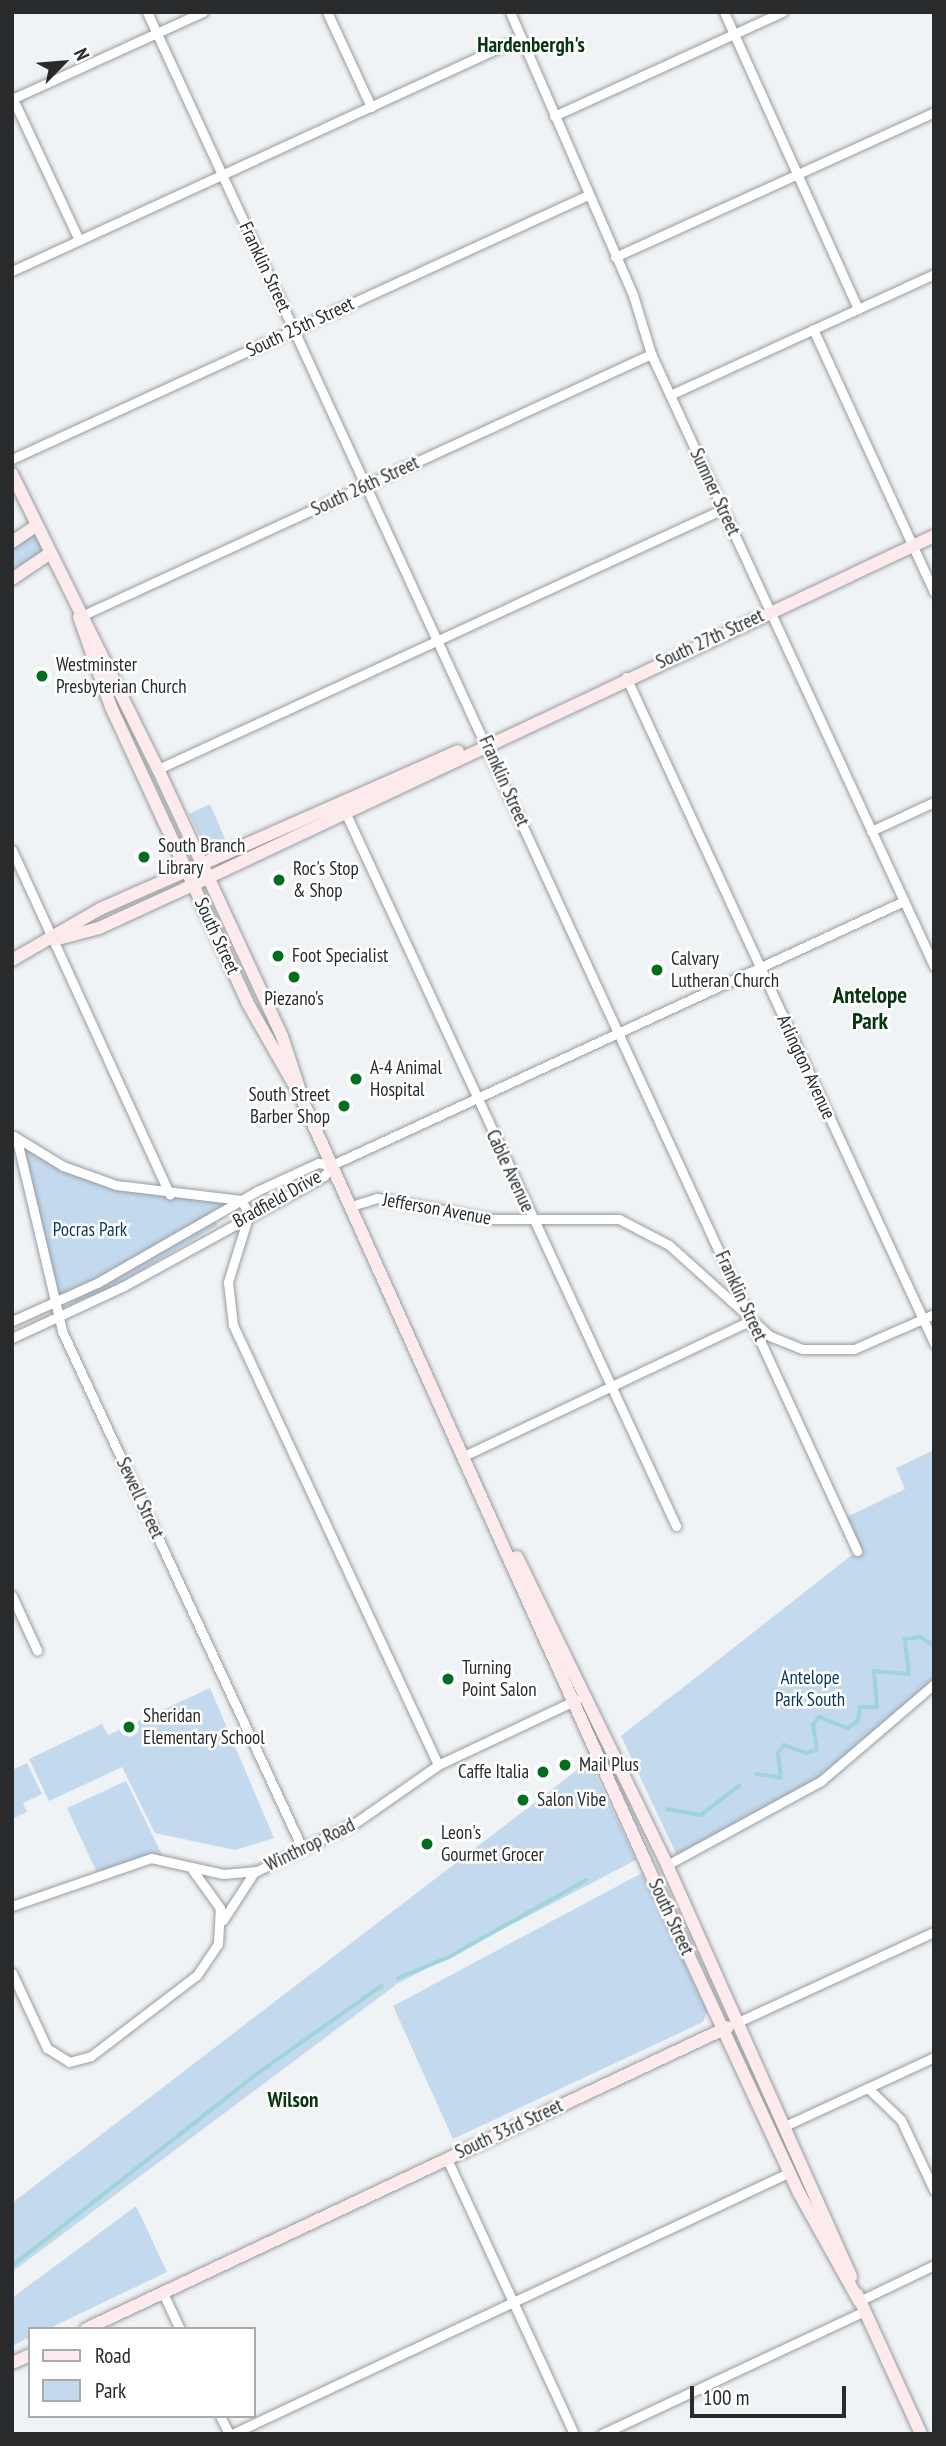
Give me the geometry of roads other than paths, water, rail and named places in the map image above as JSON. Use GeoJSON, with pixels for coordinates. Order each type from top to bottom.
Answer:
{"type":"FeatureCollection","features":[{"type":"Feature","properties":{"kind":"main road","name":"South Street"},"geometry":{"type":"LineString","coordinates":[[12,474],[79,617],[158,769],[289,1054],[300,1095],[499,1526],[587,1695],[667,1865],[787,2125],[861,2306]]}},
{"type":"Feature","properties":{"kind":"main road"},"geometry":{"type":"LineString","coordinates":[[12,542],[36,526]]}},
{"type":"Feature","properties":{"kind":"main road","name":"South 27th Street"},"geometry":{"type":"LineString","coordinates":[[12,960],[54,940],[100,909],[201,863],[486,742],[934,536]]}},
{"type":"Feature","properties":{"kind":"main road"},"geometry":{"type":"LineString","coordinates":[[12,579],[49,554]]}},
{"type":"Feature","properties":{"kind":"main road","name":"South Street"},"geometry":{"type":"LineString","coordinates":[[79,617],[111,707],[186,870],[278,1063],[300,1095]]}},
{"type":"Feature","properties":{"kind":"main road","name":"South 27th Street"},"geometry":{"type":"LineString","coordinates":[[54,940],[99,928],[193,885],[346,814],[486,742]]}},
{"type":"Feature","properties":{"kind":"main road","name":"South Street"},"geometry":{"type":"LineString","coordinates":[[499,1526],[571,1702],[790,2172],[861,2306],[921,2434]]}},
{"type":"Feature","properties":{"kind":"main road","name":"South 33rd Street"},"geometry":{"type":"LineString","coordinates":[[90,2327],[738,2022]]}},
{"type":"Feature","properties":{"kind":"main road"},"geometry":{"type":"LineString","coordinates":[[12,2363],[28,2356]]}},
{"type":"Feature","properties":{"kind":"street","name":"Franklin Street"},"geometry":{"type":"LineString","coordinates":[[147,12],[857,1551]]}},
{"type":"Feature","properties":{"kind":"street"},"geometry":{"type":"LineString","coordinates":[[79,240],[12,98],[203,12]]}},
{"type":"Feature","properties":{"kind":"street"},"geometry":{"type":"LineString","coordinates":[[327,12],[371,107]]}},
{"type":"Feature","properties":{"kind":"street","name":"Sumner Street"},"geometry":{"type":"LineString","coordinates":[[510,12],[518,38],[615,257],[651,354],[934,966]]}},
{"type":"Feature","properties":{"kind":"street"},"geometry":{"type":"LineString","coordinates":[[723,12],[858,309]]}},
{"type":"Feature","properties":{"kind":"street"},"geometry":{"type":"LineString","coordinates":[[554,116],[782,12]]}},
{"type":"Feature","properties":{"kind":"street"},"geometry":{"type":"LineString","coordinates":[[12,271],[518,38]]}},
{"type":"Feature","properties":{"kind":"street"},"geometry":{"type":"LineString","coordinates":[[615,257],[934,112]]}},
{"type":"Feature","properties":{"kind":"street","name":"South 25th Street"},"geometry":{"type":"LineString","coordinates":[[12,459],[588,195]]}},
{"type":"Feature","properties":{"kind":"street"},"geometry":{"type":"LineString","coordinates":[[670,395],[934,274]]}},
{"type":"Feature","properties":{"kind":"street"},"geometry":{"type":"LineString","coordinates":[[813,329],[934,592]]}},
{"type":"Feature","properties":{"kind":"street","name":"South 26th Street"},"geometry":{"type":"LineString","coordinates":[[79,617],[651,354]]}},
{"type":"Feature","properties":{"kind":"street"},"geometry":{"type":"LineString","coordinates":[[158,769],[723,509]]}},
{"type":"Feature","properties":{"kind":"street","name":"Arlington Avenue"},"geometry":{"type":"LineString","coordinates":[[626,677],[934,1343]]}},
{"type":"Feature","properties":{"kind":"street"},"geometry":{"type":"LineString","coordinates":[[871,831],[934,802]]}},
{"type":"Feature","properties":{"kind":"street","name":"Cable Avenue"},"geometry":{"type":"LineString","coordinates":[[346,814],[676,1527]]}},
{"type":"Feature","properties":{"kind":"street"},"geometry":{"type":"LineString","coordinates":[[12,850],[170,1195]]}},
{"type":"Feature","properties":{"kind":"street"},"geometry":{"type":"LineString","coordinates":[[332,1165],[904,901]]}},
{"type":"Feature","properties":{"kind":"street"},"geometry":{"type":"LineString","coordinates":[[13,1136],[89,1177],[170,1195],[241,1200],[249,1214],[228,1282],[233,1325],[439,1765]]}},
{"type":"Feature","properties":{"kind":"street","name":"Sewell Street"},"geometry":{"type":"LineString","coordinates":[[13,1136],[58,1318],[303,1850]]}},
{"type":"Feature","properties":{"kind":"street","name":"Bradfield Drive"},"geometry":{"type":"LineString","coordinates":[[12,1321],[54,1304],[241,1200],[318,1163],[332,1165],[324,1176],[58,1318],[12,1338]]}},
{"type":"Feature","properties":{"kind":"street","name":"Jefferson Avenue"},"geometry":{"type":"LineString","coordinates":[[351,1206],[377,1198],[460,1216],[533,1220],[600,1216],[638,1226],[669,1245],[752,1320],[784,1343],[822,1352],[870,1344],[934,1314]]}},
{"type":"Feature","properties":{"kind":"street"},"geometry":{"type":"LineString","coordinates":[[466,1455],[752,1320]]}},
{"type":"Feature","properties":{"kind":"street"},"geometry":{"type":"LineString","coordinates":[[12,1596],[37,1650]]}},
{"type":"Feature","properties":{"kind":"street"},"geometry":{"type":"LineString","coordinates":[[667,1865],[821,1781],[934,1684]]}},
{"type":"Feature","properties":{"kind":"street","name":"Winthrop Road"},"geometry":{"type":"LineString","coordinates":[[12,1906],[136,1861],[163,1857],[236,1875],[257,1871],[364,1818],[439,1765],[587,1695]]}},
{"type":"Feature","properties":{"kind":"street"},"geometry":{"type":"LineString","coordinates":[[185,1864],[214,1891],[222,1922]]}},
{"type":"Feature","properties":{"kind":"street"},"geometry":{"type":"LineString","coordinates":[[12,1973],[47,2048],[69,2062],[91,2056],[197,1975],[218,1944],[222,1922],[234,1895],[257,1871]]}},
{"type":"Feature","properties":{"kind":"street","name":"South 33rd Street"},"geometry":{"type":"LineString","coordinates":[[738,2022],[934,1931]]}},
{"type":"Feature","properties":{"kind":"street"},"geometry":{"type":"LineString","coordinates":[[787,2125],[934,2057]]}},
{"type":"Feature","properties":{"kind":"street"},"geometry":{"type":"LineString","coordinates":[[868,2088],[901,2120],[934,2190]]}},
{"type":"Feature","properties":{"kind":"street"},"geometry":{"type":"LineString","coordinates":[[447,2159],[575,2434]]}},
{"type":"Feature","properties":{"kind":"street"},"geometry":{"type":"LineString","coordinates":[[920,2160],[934,2162]]}},
{"type":"Feature","properties":{"kind":"street"},"geometry":{"type":"LineString","coordinates":[[221,2418],[230,2434],[790,2172]]}},
{"type":"Feature","properties":{"kind":"street"},"geometry":{"type":"LineString","coordinates":[[602,2434],[861,2306],[934,2266]]}},
{"type":"Feature","properties":{"kind":"street"},"geometry":{"type":"LineString","coordinates":[[163,2292],[179,2327]]}},
{"type":"Feature","properties":{"kind":"waterway"},"geometry":{"type":"LineString","coordinates":[[757,1774],[781,1778],[778,1753],[784,1745],[806,1753],[817,1750],[813,1725],[819,1717],[848,1728],[858,1721],[860,1707],[877,1707],[874,1671],[909,1674],[905,1639],[921,1637],[934,1646]]}},
{"type":"Feature","properties":{"kind":"waterway"},"geometry":{"type":"LineString","coordinates":[[667,1809],[701,1815],[739,1786]]}},
{"type":"Feature","properties":{"kind":"waterway"},"geometry":{"type":"LineString","coordinates":[[398,1978],[449,1957],[586,1880]]}},
{"type":"Feature","properties":{"kind":"waterway"},"geometry":{"type":"LineString","coordinates":[[12,2266],[254,2076],[381,1986]]}},
{"type":"Feature","properties":{"kind":"place","name":"Westminster Presbyterian Church"},"geometry":{"type":"Point","coordinates":[42,676]}},
{"type":"Feature","properties":{"kind":"place","name":"South Branch Library"},"geometry":{"type":"Point","coordinates":[144,857]}},
{"type":"Feature","properties":{"kind":"place","name":"Roc's Stop & Shop"},"geometry":{"type":"Point","coordinates":[279,880]}},
{"type":"Feature","properties":{"kind":"place","name":"Foot Specialist"},"geometry":{"type":"Point","coordinates":[278,956]}},
{"type":"Feature","properties":{"kind":"place","name":"Calvary Lutheran Church"},"geometry":{"type":"Point","coordinates":[657,970]}},
{"type":"Feature","properties":{"kind":"place","name":"Piezano's"},"geometry":{"type":"Point","coordinates":[294,977]}},
{"type":"Feature","properties":{"kind":"place","name":"A-4 Animal Hospital"},"geometry":{"type":"Point","coordinates":[356,1079]}},
{"type":"Feature","properties":{"kind":"place","name":"South Street Barber Shop"},"geometry":{"type":"Point","coordinates":[344,1106]}},
{"type":"Feature","properties":{"kind":"place","name":"Turning Point Salon"},"geometry":{"type":"Point","coordinates":[448,1679]}},
{"type":"Feature","properties":{"kind":"place","name":"Sheridan Elementary School"},"geometry":{"type":"Point","coordinates":[129,1727]}},
{"type":"Feature","properties":{"kind":"place","name":"Mail Plus"},"geometry":{"type":"Point","coordinates":[565,1765]}},
{"type":"Feature","properties":{"kind":"place","name":"Caffe Italia"},"geometry":{"type":"Point","coordinates":[543,1772]}},
{"type":"Feature","properties":{"kind":"place","name":"Salon Vibe"},"geometry":{"type":"Point","coordinates":[523,1800]}},
{"type":"Feature","properties":{"kind":"place","name":"Leon's Gourmet Grocer"},"geometry":{"type":"Point","coordinates":[427,1844]}},
{"type":"Feature","properties":{"kind":"district","name":"Hardenbergh's"},"geometry":{"type":"Point","coordinates":[531,45]}},
{"type":"Feature","properties":{"kind":"district","name":"Antelope Park"},"geometry":{"type":"Point","coordinates":[870,1008]}},
{"type":"Feature","properties":{"kind":"district","name":"Wilson"},"geometry":{"type":"Point","coordinates":[293,2100]}},
{"type":"Feature","properties":{"kind":"park label","name":"Pocras Park"},"geometry":{"type":"Point","coordinates":[90,1230]}},
{"type":"Feature","properties":{"kind":"park label","name":"Antelope Park South"},"geometry":{"type":"Point","coordinates":[810,1689]}}]}
